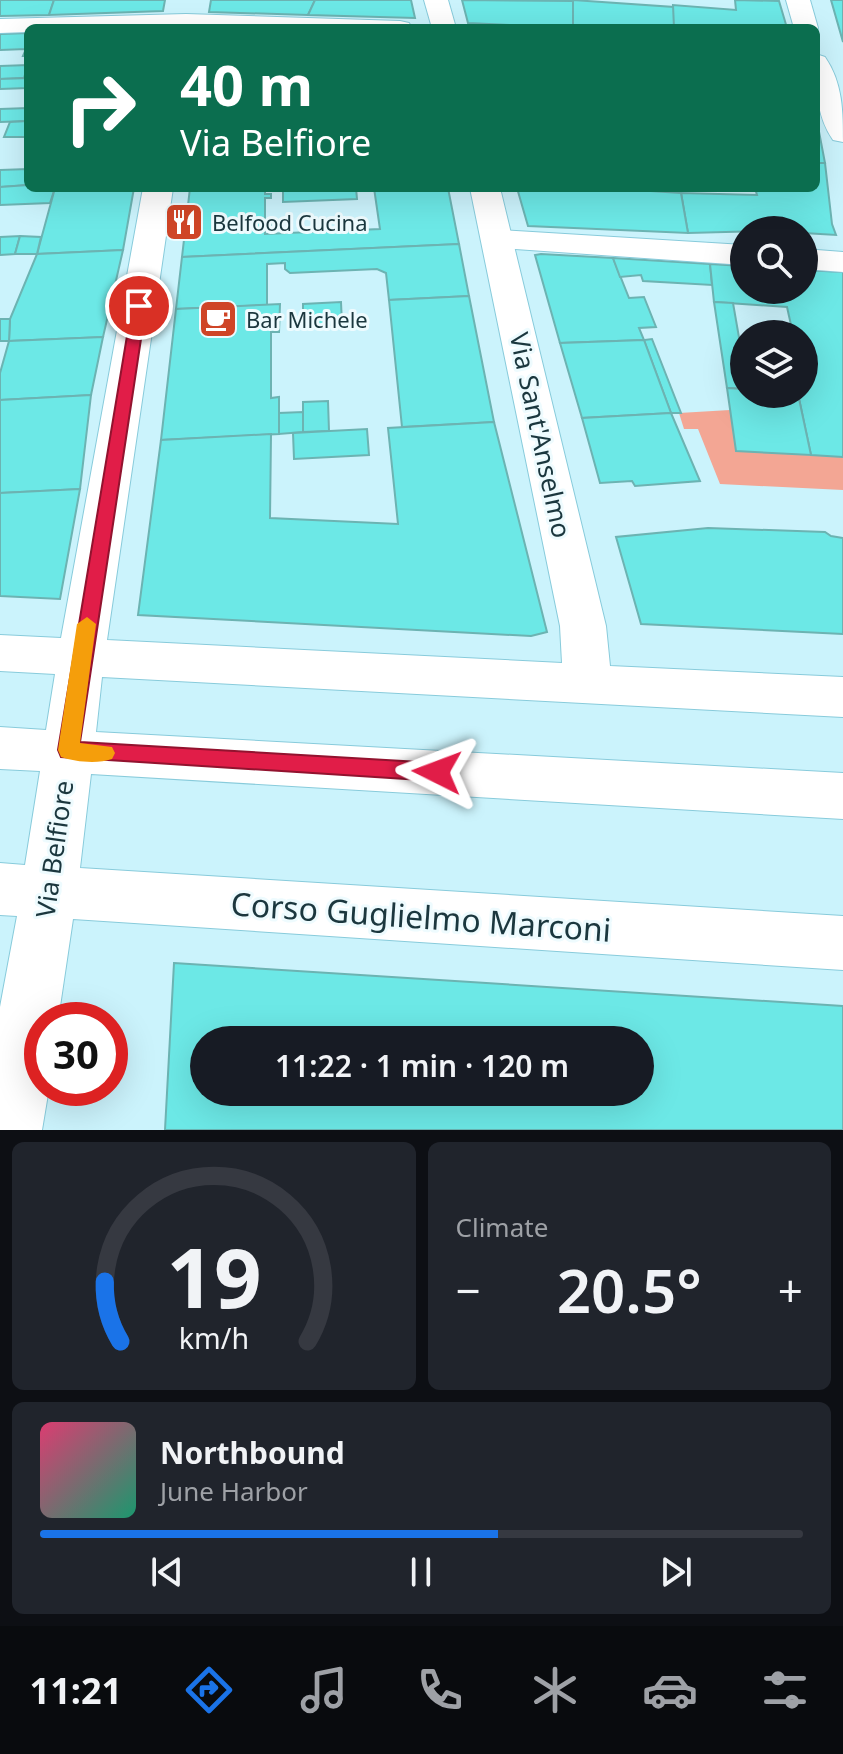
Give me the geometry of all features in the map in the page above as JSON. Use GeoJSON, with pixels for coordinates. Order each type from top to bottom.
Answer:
{"type":"FeatureCollection","features":[{"type":"Feature","properties":{"kind":"street"},"geometry":{"type":"LineString","coordinates":[[436,0],[443,24]]}},
{"type":"Feature","properties":{"kind":"street"},"geometry":{"type":"LineString","coordinates":[[798,0],[805,24]]}},
{"type":"Feature","properties":{"kind":"street"},"geometry":{"type":"LineString","coordinates":[[37,24],[186,16],[329,24]]}},
{"type":"Feature","properties":{"kind":"street"},"geometry":{"type":"LineString","coordinates":[[0,26],[24,25]]}},
{"type":"Feature","properties":{"kind":"street"},"geometry":{"type":"LineString","coordinates":[[820,48],[843,50]]}},
{"type":"Feature","properties":{"kind":"street"},"geometry":{"type":"LineString","coordinates":[[820,73],[843,134]]}},
{"type":"Feature","properties":{"kind":"street","name":"Via Belfiore"},"geometry":{"type":"LineString","coordinates":[[10,1130],[25,891],[68,750],[157,192]]}},
{"type":"Feature","properties":{"kind":"street","name":"Via Sant'Anselmo"},"geometry":{"type":"LineString","coordinates":[[486,192],[583,626],[587,683]]}},
{"type":"Feature","properties":{"kind":"street"},"geometry":{"type":"LineString","coordinates":[[498,240],[730,254]]}},
{"type":"Feature","properties":{"kind":"street"},"geometry":{"type":"LineString","coordinates":[[818,260],[843,262]]}},
{"type":"Feature","properties":{"kind":"street"},"geometry":{"type":"LineString","coordinates":[[0,653],[843,697]]}},
{"type":"Feature","properties":{"kind":"street"},"geometry":{"type":"LineString","coordinates":[[0,748],[843,796]]}},
{"type":"Feature","properties":{"kind":"street","name":"Corso Guglielmo Marconi"},"geometry":{"type":"LineString","coordinates":[[25,891],[843,943]]}},
{"type":"Feature","properties":{"kind":"shaded area"},"geometry":{"type":"Polygon","coordinates":[[[730,410],[736,451],[843,457],[843,490],[720,484],[698,429],[684,429],[679,413],[730,410]]]}},
{"type":"Feature","properties":{"kind":"building"},"geometry":{"type":"Polygon","coordinates":[[[0,0],[54,0],[49,15],[0,16],[0,0]]]}},
{"type":"Feature","properties":{"kind":"building"},"geometry":{"type":"Polygon","coordinates":[[[54,0],[165,0],[163,11],[49,15],[54,0]]]}},
{"type":"Feature","properties":{"kind":"building"},"geometry":{"type":"Polygon","coordinates":[[[211,0],[315,0],[308,15],[209,12],[211,0]]]}},
{"type":"Feature","properties":{"kind":"building"},"geometry":{"type":"Polygon","coordinates":[[[315,0],[411,0],[415,18],[308,15],[315,0]]]}},
{"type":"Feature","properties":{"kind":"building"},"geometry":{"type":"Polygon","coordinates":[[[462,0],[573,1],[573,24],[468,23],[462,0]]]}},
{"type":"Feature","properties":{"kind":"building"},"geometry":{"type":"Polygon","coordinates":[[[573,0],[674,7],[674,24],[573,24],[573,0]]]}},
{"type":"Feature","properties":{"kind":"building"},"geometry":{"type":"Polygon","coordinates":[[[735,0],[779,1],[786,24],[674,24],[673,5],[736,10],[735,0]]]}},
{"type":"Feature","properties":{"kind":"building"},"geometry":{"type":"Polygon","coordinates":[[[831,0],[843,0],[843,42],[831,0]]]}},
{"type":"Feature","properties":{"kind":"building"},"geometry":{"type":"Polygon","coordinates":[[[24,33],[24,49],[0,50],[0,34],[24,33]]]}},
{"type":"Feature","properties":{"kind":"building"},"geometry":{"type":"Polygon","coordinates":[[[24,65],[24,78],[0,79],[0,66],[24,65]]]}},
{"type":"Feature","properties":{"kind":"building"},"geometry":{"type":"Polygon","coordinates":[[[24,78],[24,88],[0,89],[0,79],[24,78]]]}},
{"type":"Feature","properties":{"kind":"building"},"geometry":{"type":"Polygon","coordinates":[[[24,108],[24,121],[0,122],[0,109],[24,108]]]}},
{"type":"Feature","properties":{"kind":"building"},"geometry":{"type":"Polygon","coordinates":[[[24,121],[24,137],[4,137],[10,122],[24,121]]]}},
{"type":"Feature","properties":{"kind":"building"},"geometry":{"type":"Polygon","coordinates":[[[820,137],[825,163],[820,163],[820,137]]]}},
{"type":"Feature","properties":{"kind":"building"},"geometry":{"type":"Polygon","coordinates":[[[820,163],[825,163],[836,235],[818,234],[818,216],[730,216],[730,232],[688,233],[681,193],[757,195],[756,192],[820,192],[820,163]]]}},
{"type":"Feature","properties":{"kind":"building"},"geometry":{"type":"Polygon","coordinates":[[[24,169],[24,185],[0,187],[0,170],[24,169]]]}},
{"type":"Feature","properties":{"kind":"building"},"geometry":{"type":"Polygon","coordinates":[[[24,185],[24,192],[54,192],[50,203],[0,205],[0,187],[24,185]]]}},
{"type":"Feature","properties":{"kind":"building"},"geometry":{"type":"Polygon","coordinates":[[[54,192],[133,192],[123,250],[37,254],[54,192]]]}},
{"type":"Feature","properties":{"kind":"building"},"geometry":{"type":"Polygon","coordinates":[[[190,192],[271,194],[271,198],[265,198],[265,221],[271,221],[271,225],[265,225],[265,234],[380,229],[375,192],[449,192],[459,244],[182,257],[190,192]]]}},
{"type":"Feature","properties":{"kind":"building"},"geometry":{"type":"Polygon","coordinates":[[[283,192],[356,192],[357,199],[283,202],[283,192]]]}},
{"type":"Feature","properties":{"kind":"building"},"geometry":{"type":"Polygon","coordinates":[[[518,192],[666,192],[681,193],[688,233],[528,226],[518,192]]]}},
{"type":"Feature","properties":{"kind":"building"},"geometry":{"type":"Polygon","coordinates":[[[20,236],[15,254],[0,255],[0,237],[20,236]]]}},
{"type":"Feature","properties":{"kind":"building"},"geometry":{"type":"Polygon","coordinates":[[[20,236],[41,237],[37,254],[15,254],[20,236]]]}},
{"type":"Feature","properties":{"kind":"building"},"geometry":{"type":"Polygon","coordinates":[[[459,244],[469,296],[389,300],[386,273],[377,269],[290,273],[285,269],[285,263],[267,264],[267,305],[176,309],[182,257],[459,244]]]}},
{"type":"Feature","properties":{"kind":"building"},"geometry":{"type":"Polygon","coordinates":[[[123,250],[103,337],[9,341],[10,319],[37,254],[123,250]]]}},
{"type":"Feature","properties":{"kind":"building"},"geometry":{"type":"Polygon","coordinates":[[[535,255],[613,258],[629,298],[644,297],[656,327],[639,328],[644,340],[560,343],[535,255]]]}},
{"type":"Feature","properties":{"kind":"building"},"geometry":{"type":"Polygon","coordinates":[[[613,258],[710,264],[712,285],[643,281],[641,275],[620,277],[613,258]]]}},
{"type":"Feature","properties":{"kind":"building"},"geometry":{"type":"Polygon","coordinates":[[[710,264],[730,265],[730,303],[714,302],[710,264]]]}},
{"type":"Feature","properties":{"kind":"building"},"geometry":{"type":"Polygon","coordinates":[[[818,271],[843,272],[843,457],[811,455],[801,408],[818,408],[818,320],[790,320],[787,307],[743,304],[818,304],[818,271]]]}},
{"type":"Feature","properties":{"kind":"building"},"geometry":{"type":"Polygon","coordinates":[[[469,296],[494,422],[402,427],[389,300],[469,296]]]}},
{"type":"Feature","properties":{"kind":"building"},"geometry":{"type":"Polygon","coordinates":[[[341,302],[342,325],[303,326],[303,304],[341,302]]]}},
{"type":"Feature","properties":{"kind":"building"},"geometry":{"type":"Polygon","coordinates":[[[714,302],[733,304],[736,320],[730,320],[730,388],[727,388],[714,302]]]}},
{"type":"Feature","properties":{"kind":"building"},"geometry":{"type":"Polygon","coordinates":[[[280,304],[279,332],[271,332],[271,398],[279,397],[279,434],[161,440],[176,309],[280,304]]]}},
{"type":"Feature","properties":{"kind":"building"},"geometry":{"type":"Polygon","coordinates":[[[0,319],[10,319],[9,341],[0,341],[0,319]]]}},
{"type":"Feature","properties":{"kind":"building"},"geometry":{"type":"Polygon","coordinates":[[[103,337],[91,395],[0,400],[0,373],[9,341],[103,337]]]}},
{"type":"Feature","properties":{"kind":"building"},"geometry":{"type":"Polygon","coordinates":[[[652,339],[681,413],[671,413],[644,340],[652,339]]]}},
{"type":"Feature","properties":{"kind":"building"},"geometry":{"type":"Polygon","coordinates":[[[644,340],[671,413],[582,418],[560,343],[644,340]]]}},
{"type":"Feature","properties":{"kind":"building"},"geometry":{"type":"Polygon","coordinates":[[[727,388],[730,388],[730,408],[801,408],[811,455],[736,451],[727,388]]]}},
{"type":"Feature","properties":{"kind":"building"},"geometry":{"type":"Polygon","coordinates":[[[91,395],[80,489],[0,493],[0,400],[91,395]]]}},
{"type":"Feature","properties":{"kind":"building"},"geometry":{"type":"Polygon","coordinates":[[[328,401],[329,431],[303,432],[303,402],[328,401]]]}},
{"type":"Feature","properties":{"kind":"building"},"geometry":{"type":"Polygon","coordinates":[[[303,412],[303,432],[279,434],[279,413],[303,412]]]}},
{"type":"Feature","properties":{"kind":"building"},"geometry":{"type":"Polygon","coordinates":[[[671,413],[700,481],[635,486],[632,481],[600,483],[582,418],[671,413]]]}},
{"type":"Feature","properties":{"kind":"building"},"geometry":{"type":"Polygon","coordinates":[[[494,422],[547,632],[531,636],[138,615],[161,440],[271,434],[270,518],[398,524],[388,428],[494,422]]]}},
{"type":"Feature","properties":{"kind":"building"},"geometry":{"type":"Polygon","coordinates":[[[367,429],[369,455],[294,459],[293,433],[367,429]]]}},
{"type":"Feature","properties":{"kind":"building"},"geometry":{"type":"Polygon","coordinates":[[[80,489],[60,599],[0,596],[0,493],[80,489]]]}},
{"type":"Feature","properties":{"kind":"building"},"geometry":{"type":"Polygon","coordinates":[[[708,528],[825,532],[843,538],[843,634],[641,624],[616,537],[708,528]]]}},
{"type":"Feature","properties":{"kind":"building"},"geometry":{"type":"Polygon","coordinates":[[[174,963],[843,1006],[843,1130],[165,1130],[174,963]]]}},
{"type":"Feature","properties":{"kind":"slow traffic"},"geometry":{"type":"LineString","coordinates":[[87,624],[68,750],[105,753]]}},
{"type":"Feature","properties":{"kind":"place","name":"Belfood Cucina"},"geometry":{"type":"Point","coordinates":[184,222]}},
{"type":"Feature","properties":{"kind":"place","name":"Bar Michele"},"geometry":{"type":"Point","coordinates":[218,319]}},
{"type":"Feature","properties":{"kind":"route"},"geometry":{"type":"LineString","coordinates":[[139,306],[68,750],[437,772]]}}]}
